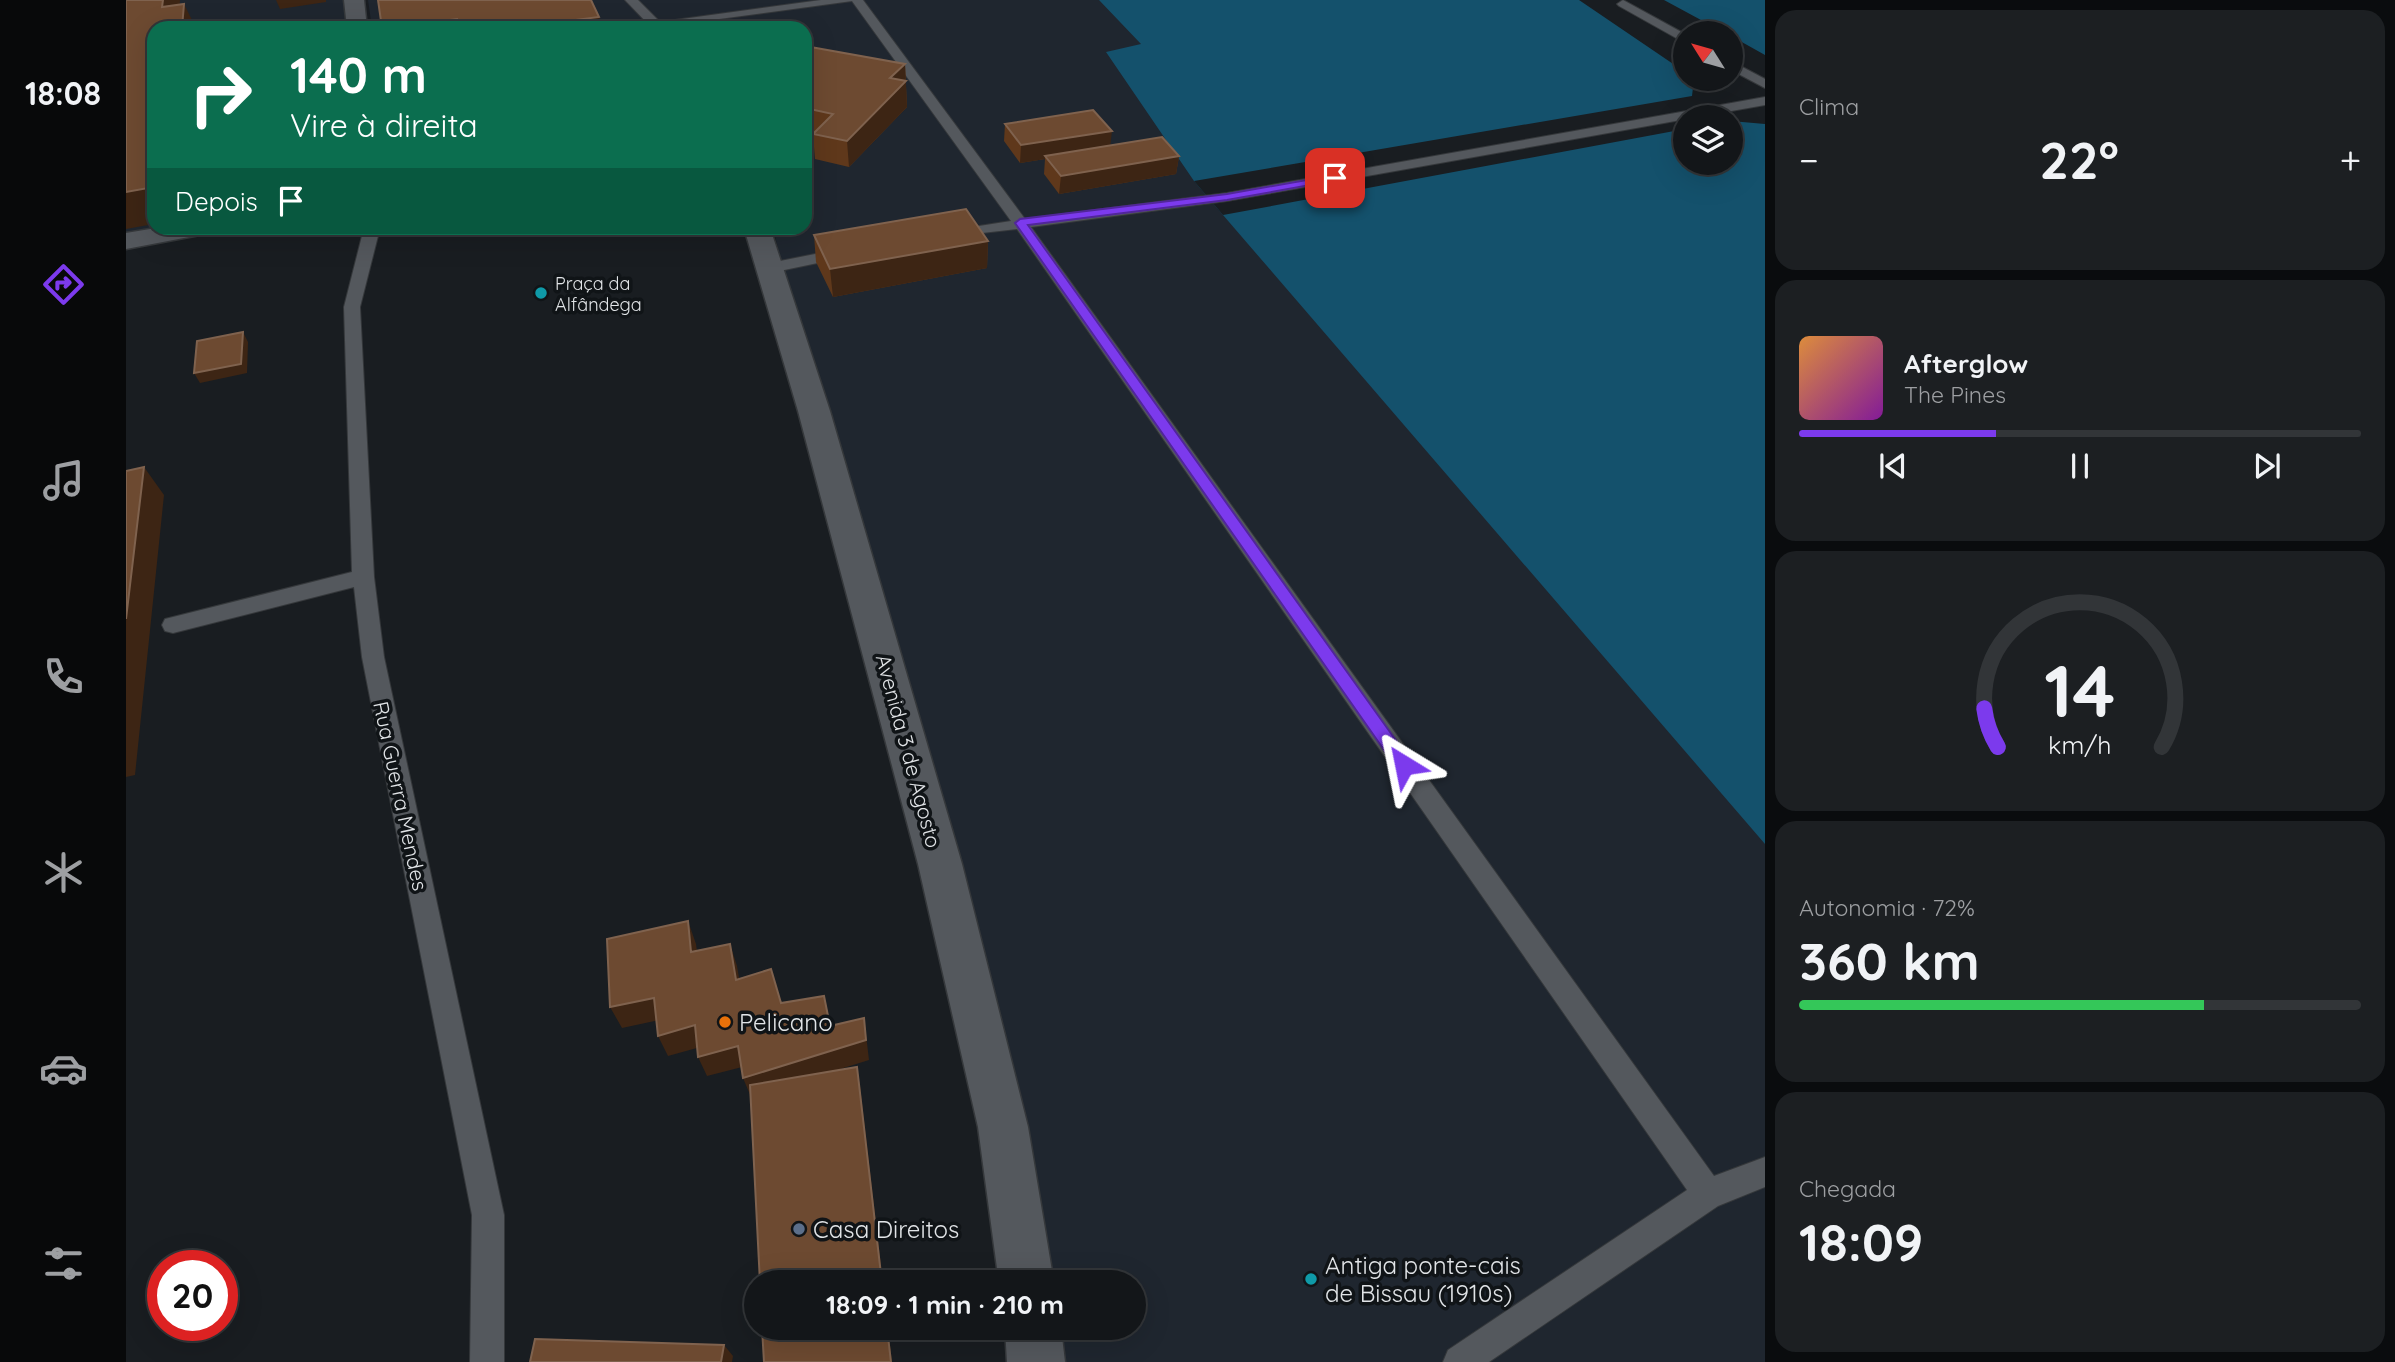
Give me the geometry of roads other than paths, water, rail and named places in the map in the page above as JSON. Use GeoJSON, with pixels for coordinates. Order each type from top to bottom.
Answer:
{"type":"FeatureCollection","features":[{"type":"Feature","properties":{"kind":"street"},"geometry":{"type":"LineString","coordinates":[[354,0],[356,21]]}},
{"type":"Feature","properties":{"kind":"street"},"geometry":{"type":"LineString","coordinates":[[126,241],[158,235]]}},
{"type":"Feature","properties":{"kind":"street","name":"Avenida 3 de Agosto"},"geometry":{"type":"LineString","coordinates":[[759,235],[855,555],[940,864],[1003,1127],[1025,1270]]}},
{"type":"Feature","properties":{"kind":"street"},"geometry":{"type":"LineString","coordinates":[[1034,1340],[1036,1362]]}},
{"type":"Feature","properties":{"kind":"lane"},"geometry":{"type":"LineString","coordinates":[[631,0],[652,21]]}},
{"type":"Feature","properties":{"kind":"lane"},"geometry":{"type":"LineString","coordinates":[[700,21],[847,0]]}},
{"type":"Feature","properties":{"kind":"lane"},"geometry":{"type":"LineString","coordinates":[[857,0],[1020,223],[1708,1194]]}},
{"type":"Feature","properties":{"kind":"lane"},"geometry":{"type":"LineString","coordinates":[[1623,4],[1673,32]]}},
{"type":"Feature","properties":{"kind":"lane"},"geometry":{"type":"LineString","coordinates":[[1743,72],[1765,84]]}},
{"type":"Feature","properties":{"kind":"lane"},"geometry":{"type":"LineString","coordinates":[[940,236],[1020,223],[1227,197],[1765,101]]}},
{"type":"Feature","properties":{"kind":"lane","name":"Rua Guerra Mendes"},"geometry":{"type":"LineString","coordinates":[[370,235],[352,307],[363,577],[373,657],[488,1215],[487,1362]]}},
{"type":"Feature","properties":{"kind":"lane"},"geometry":{"type":"LineString","coordinates":[[769,268],[859,250]]}},
{"type":"Feature","properties":{"kind":"lane"},"geometry":{"type":"LineString","coordinates":[[173,625],[363,577]]}},
{"type":"Feature","properties":{"kind":"lane"},"geometry":{"type":"LineString","coordinates":[[1460,1362],[1708,1194],[1765,1172]]}},
{"type":"Feature","properties":{"kind":"water"},"geometry":{"type":"Polygon","coordinates":[[[1099,0],[1765,0],[1765,844],[1194,181],[1106,52],[1141,44],[1099,0]]]}},
{"type":"Feature","properties":{"kind":"place","name":"Praça da Alfândega"},"geometry":{"type":"Point","coordinates":[541,293]}},
{"type":"Feature","properties":{"kind":"place","name":"Pelicano"},"geometry":{"type":"Point","coordinates":[725,1022]}},
{"type":"Feature","properties":{"kind":"place","name":"Casa Direitos"},"geometry":{"type":"Point","coordinates":[799,1229]}},
{"type":"Feature","properties":{"kind":"place","name":"Antiga ponte-cais de Bissau (1910s)"},"geometry":{"type":"Point","coordinates":[1311,1279]}}]}
